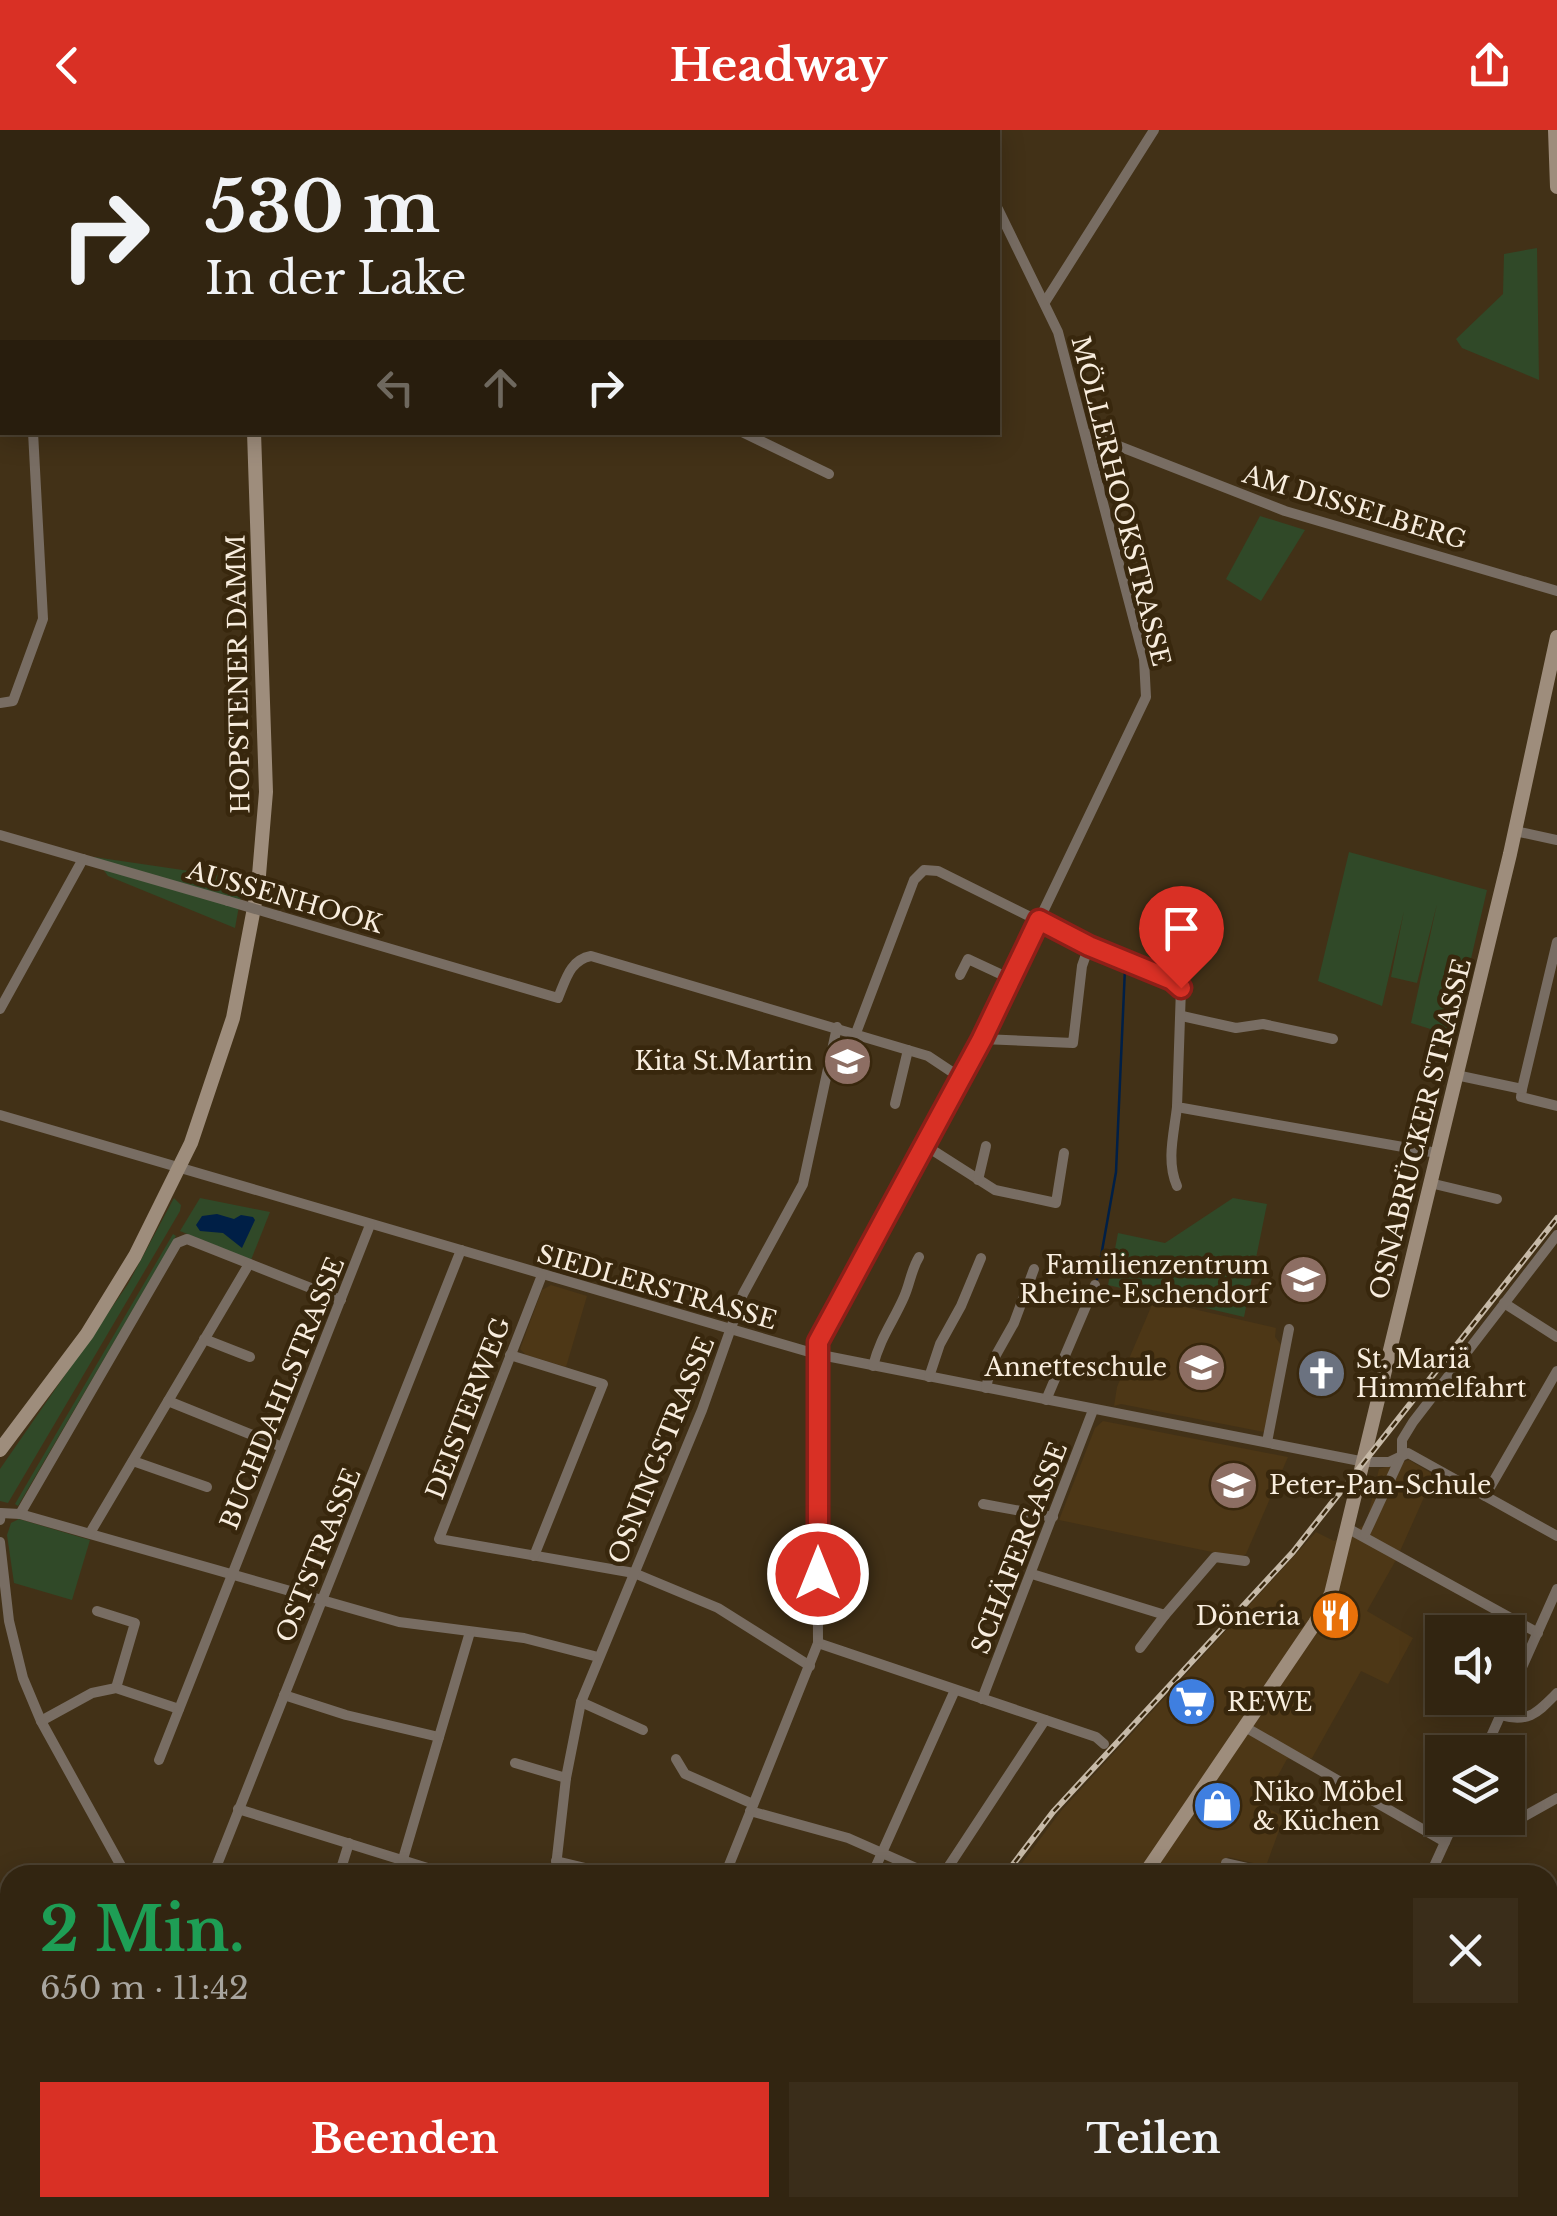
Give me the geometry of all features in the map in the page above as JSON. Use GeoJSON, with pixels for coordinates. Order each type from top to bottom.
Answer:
{"type":"FeatureCollection","features":[{"type":"Feature","properties":{"kind":"main road"},"geometry":{"type":"LineString","coordinates":[[1555,130],[1557,187]]}},
{"type":"Feature","properties":{"kind":"main road","name":"HOPSTENER DAMM"},"geometry":{"type":"LineString","coordinates":[[0,1450],[87,1334],[135,1256],[180,1168],[232,1018],[258,887],[266,792],[254,435]]}},
{"type":"Feature","properties":{"kind":"main road","name":"OSNABRÜCKER STRASSE"},"geometry":{"type":"LineString","coordinates":[[1151,1865],[1331,1594],[1515,831],[1557,637]]}},
{"type":"Feature","properties":{"kind":"street"},"geometry":{"type":"LineString","coordinates":[[1045,302],[1154,130]]}},
{"type":"Feature","properties":{"kind":"street","name":"MÖLLERHOOKSTRASSE"},"geometry":{"type":"LineString","coordinates":[[1000,213],[1058,332],[1088,434],[1144,659],[1146,698],[1039,920]]}},
{"type":"Feature","properties":{"kind":"street","name":"AM DISSELBERG"},"geometry":{"type":"LineString","coordinates":[[1088,434],[1285,511],[1557,590]]}},
{"type":"Feature","properties":{"kind":"street"},"geometry":{"type":"LineString","coordinates":[[0,703],[14,701],[44,619],[34,435]]}},
{"type":"Feature","properties":{"kind":"street"},"geometry":{"type":"LineString","coordinates":[[748,435],[829,474]]}},
{"type":"Feature","properties":{"kind":"street"},"geometry":{"type":"LineString","coordinates":[[1515,831],[1557,840]]}},
{"type":"Feature","properties":{"kind":"street","name":"AUSSENHOOK"},"geometry":{"type":"LineString","coordinates":[[0,835],[558,998],[573,964],[591,956],[837,1027]]}},
{"type":"Feature","properties":{"kind":"street"},"geometry":{"type":"LineString","coordinates":[[0,1008],[83,860]]}},
{"type":"Feature","properties":{"kind":"street"},"geometry":{"type":"LineString","coordinates":[[856,1033],[914,880],[924,870],[938,871],[1089,946],[1172,980],[1181,988],[1182,1016],[1171,1159],[1177,1186]]}},
{"type":"Feature","properties":{"kind":"street"},"geometry":{"type":"LineString","coordinates":[[729,1865],[818,1642],[816,1354],[822,1330],[962,1078],[1039,920]]}},
{"type":"Feature","properties":{"kind":"street"},"geometry":{"type":"LineString","coordinates":[[1557,942],[1554,972],[1521,1096],[1557,1106]]}},
{"type":"Feature","properties":{"kind":"street"},"geometry":{"type":"LineString","coordinates":[[982,1039],[1073,1043],[1082,966],[1089,946]]}},
{"type":"Feature","properties":{"kind":"street"},"geometry":{"type":"LineString","coordinates":[[960,975],[968,958],[1010,980]]}},
{"type":"Feature","properties":{"kind":"street"},"geometry":{"type":"LineString","coordinates":[[1182,1016],[1236,1028],[1262,1024],[1334,1039]]}},
{"type":"Feature","properties":{"kind":"street"},"geometry":{"type":"LineString","coordinates":[[837,1027],[928,1056],[962,1078]]}},
{"type":"Feature","properties":{"kind":"street","name":"OSNINGSTRASSE"},"geometry":{"type":"LineString","coordinates":[[556,1865],[580,1702],[702,1410],[744,1294],[803,1184],[837,1027]]}},
{"type":"Feature","properties":{"kind":"street"},"geometry":{"type":"LineString","coordinates":[[896,1104],[908,1050]]}},
{"type":"Feature","properties":{"kind":"street"},"geometry":{"type":"LineString","coordinates":[[1456,1074],[1522,1089]]}},
{"type":"Feature","properties":{"kind":"street"},"geometry":{"type":"LineString","coordinates":[[1177,1107],[1437,1154]]}},
{"type":"Feature","properties":{"kind":"street","name":"SIEDLERSTRASSE"},"geometry":{"type":"LineString","coordinates":[[0,1115],[816,1354],[1365,1462]]}},
{"type":"Feature","properties":{"kind":"street"},"geometry":{"type":"LineString","coordinates":[[926,1146],[995,1190],[1056,1203],[1064,1154]]}},
{"type":"Feature","properties":{"kind":"street"},"geometry":{"type":"LineString","coordinates":[[978,1180],[986,1146]]}},
{"type":"Feature","properties":{"kind":"street"},"geometry":{"type":"LineString","coordinates":[[1430,1182],[1497,1198]]}},
{"type":"Feature","properties":{"kind":"street","name":"BUCHDAHLSTRASSE"},"geometry":{"type":"LineString","coordinates":[[159,1760],[370,1225]]}},
{"type":"Feature","properties":{"kind":"street"},"geometry":{"type":"LineString","coordinates":[[1365,1534],[1402,1454],[1402,1440],[1413,1422],[1557,1235]]}},
{"type":"Feature","properties":{"kind":"street"},"geometry":{"type":"LineString","coordinates":[[20,1514],[177,1244],[187,1239],[341,1300]]}},
{"type":"Feature","properties":{"kind":"street","name":"OSTSTRASSE"},"geometry":{"type":"LineString","coordinates":[[217,1865],[461,1250]]}},
{"type":"Feature","properties":{"kind":"street"},"geometry":{"type":"LineString","coordinates":[[873,1366],[880,1338],[905,1296],[919,1257]]}},
{"type":"Feature","properties":{"kind":"street"},"geometry":{"type":"LineString","coordinates":[[929,1377],[940,1344],[981,1258]]}},
{"type":"Feature","properties":{"kind":"street"},"geometry":{"type":"LineString","coordinates":[[90,1533],[249,1264]]}},
{"type":"Feature","properties":{"kind":"street"},"geometry":{"type":"LineString","coordinates":[[986,1388],[992,1362],[1014,1323],[1034,1269]]}},
{"type":"Feature","properties":{"kind":"street","name":"DEISTERWEG"},"geometry":{"type":"LineString","coordinates":[[542,1275],[438,1540],[634,1573],[718,1608],[810,1666]]}},
{"type":"Feature","properties":{"kind":"street"},"geometry":{"type":"LineString","coordinates":[[1046,1400],[1095,1284]]}},
{"type":"Feature","properties":{"kind":"street"},"geometry":{"type":"LineString","coordinates":[[1504,1303],[1557,1337]]}},
{"type":"Feature","properties":{"kind":"street"},"geometry":{"type":"LineString","coordinates":[[1267,1442],[1289,1329]]}},
{"type":"Feature","properties":{"kind":"street"},"geometry":{"type":"LineString","coordinates":[[204,1339],[250,1357]]}},
{"type":"Feature","properties":{"kind":"street"},"geometry":{"type":"LineString","coordinates":[[510,1355],[603,1384],[534,1556]]}},
{"type":"Feature","properties":{"kind":"street"},"geometry":{"type":"LineString","coordinates":[[1485,1496],[1557,1371]]}},
{"type":"Feature","properties":{"kind":"street"},"geometry":{"type":"LineString","coordinates":[[168,1401],[282,1447]]}},
{"type":"Feature","properties":{"kind":"street","name":"SCHÄFERGASSE"},"geometry":{"type":"LineString","coordinates":[[982,1700],[1093,1410]]}},
{"type":"Feature","properties":{"kind":"street"},"geometry":{"type":"LineString","coordinates":[[1365,1462],[1389,1462],[1408,1453],[1557,1536]]}},
{"type":"Feature","properties":{"kind":"street"},"geometry":{"type":"LineString","coordinates":[[133,1460],[207,1487]]}},
{"type":"Feature","properties":{"kind":"street"},"geometry":{"type":"LineString","coordinates":[[983,1504],[1053,1517]]}},
{"type":"Feature","properties":{"kind":"street"},"geometry":{"type":"LineString","coordinates":[[0,1520],[2,1513],[20,1514],[399,1622],[524,1638],[598,1657]]}},
{"type":"Feature","properties":{"kind":"street"},"geometry":{"type":"LineString","coordinates":[[1349,1528],[1538,1634]]}},
{"type":"Feature","properties":{"kind":"street"},"geometry":{"type":"LineString","coordinates":[[0,1542],[10,1621],[23,1678],[41,1722],[119,1865]]}},
{"type":"Feature","properties":{"kind":"street"},"geometry":{"type":"LineString","coordinates":[[1140,1648],[1215,1557],[1245,1561]]}},
{"type":"Feature","properties":{"kind":"street"},"geometry":{"type":"LineString","coordinates":[[1032,1574],[1165,1615]]}},
{"type":"Feature","properties":{"kind":"street"},"geometry":{"type":"LineString","coordinates":[[1525,1662],[1557,1588]]}},
{"type":"Feature","properties":{"kind":"street"},"geometry":{"type":"LineString","coordinates":[[96,1611],[135,1624],[116,1688]]}},
{"type":"Feature","properties":{"kind":"street"},"geometry":{"type":"LineString","coordinates":[[403,1859],[470,1632]]}},
{"type":"Feature","properties":{"kind":"street"},"geometry":{"type":"LineString","coordinates":[[818,1642],[1096,1737],[1104,1744]]}},
{"type":"Feature","properties":{"kind":"street"},"geometry":{"type":"LineString","coordinates":[[41,1722],[92,1692],[116,1688],[179,1709]]}},
{"type":"Feature","properties":{"kind":"street"},"geometry":{"type":"LineString","coordinates":[[876,1865],[955,1690]]}},
{"type":"Feature","properties":{"kind":"street"},"geometry":{"type":"LineString","coordinates":[[1491,1735],[1500,1715],[1516,1720],[1532,1718],[1557,1693]]}},
{"type":"Feature","properties":{"kind":"street"},"geometry":{"type":"LineString","coordinates":[[284,1695],[346,1715],[439,1736]]}},
{"type":"Feature","properties":{"kind":"street"},"geometry":{"type":"LineString","coordinates":[[580,1702],[643,1730]]}},
{"type":"Feature","properties":{"kind":"street"},"geometry":{"type":"LineString","coordinates":[[950,1865],[1045,1720]]}},
{"type":"Feature","properties":{"kind":"street"},"geometry":{"type":"LineString","coordinates":[[1245,1727],[1445,1842]]}},
{"type":"Feature","properties":{"kind":"street"},"geometry":{"type":"LineString","coordinates":[[676,1759],[684,1774],[752,1807],[848,1838],[910,1865]]}},
{"type":"Feature","properties":{"kind":"street"},"geometry":{"type":"LineString","coordinates":[[515,1764],[566,1778]]}},
{"type":"Feature","properties":{"kind":"street"},"geometry":{"type":"LineString","coordinates":[[1525,1816],[1557,1798]]}},
{"type":"Feature","properties":{"kind":"street"},"geometry":{"type":"LineString","coordinates":[[238,1809],[420,1865]]}},
{"type":"Feature","properties":{"kind":"street"},"geometry":{"type":"LineString","coordinates":[[1435,1865],[1448,1835]]}},
{"type":"Feature","properties":{"kind":"street"},"geometry":{"type":"LineString","coordinates":[[341,1865],[349,1842]]}},
{"type":"Feature","properties":{"kind":"street"},"geometry":{"type":"LineString","coordinates":[[556,1862],[570,1865]]}},
{"type":"Feature","properties":{"kind":"street"},"geometry":{"type":"LineString","coordinates":[[1226,1863],[1235,1865]]}},
{"type":"Feature","properties":{"kind":"shaded area"},"geometry":{"type":"Polygon","coordinates":[[[551,1285],[587,1296],[566,1367],[526,1355],[520,1349],[542,1290],[551,1285]]]}},
{"type":"Feature","properties":{"kind":"shaded area","name":"Annetteschule"},"geometry":{"type":"Polygon","coordinates":[[[1154,1300],[1276,1328],[1275,1337],[1282,1346],[1264,1432],[1121,1404],[1114,1406],[1117,1387],[1154,1300]]]}},
{"type":"Feature","properties":{"kind":"shaded area"},"geometry":{"type":"Polygon","coordinates":[[[1103,1421],[1288,1457],[1246,1554],[1241,1557],[1207,1551],[1059,1520],[1095,1428],[1103,1421]]]}},
{"type":"Feature","properties":{"kind":"shaded area"},"geometry":{"type":"Polygon","coordinates":[[[1409,1460],[1434,1475],[1396,1560],[1367,1611],[1413,1638],[1388,1684],[1361,1671],[1312,1758],[1287,1759],[1262,1805],[1284,1817],[1266,1865],[1228,1857],[1222,1865],[1020,1865],[1061,1811],[1316,1532],[1334,1541],[1366,1524],[1379,1469],[1409,1460]]]}},
{"type":"Feature","properties":{"kind":"green space"},"geometry":{"type":"Polygon","coordinates":[[[1537,248],[1539,380],[1462,348],[1456,339],[1503,294],[1504,254],[1537,248]]]}},
{"type":"Feature","properties":{"kind":"green space"},"geometry":{"type":"Polygon","coordinates":[[[1260,516],[1305,530],[1261,601],[1226,579],[1260,516]]]}},
{"type":"Feature","properties":{"kind":"green space"},"geometry":{"type":"Polygon","coordinates":[[[1349,852],[1487,890],[1453,1036],[1411,1023],[1437,904],[1417,983],[1391,977],[1404,911],[1382,1006],[1318,981],[1349,852]]]}},
{"type":"Feature","properties":{"kind":"green space"},"geometry":{"type":"Polygon","coordinates":[[[94,857],[244,879],[235,928],[108,876],[94,857]]]}},
{"type":"Feature","properties":{"kind":"green space"},"geometry":{"type":"Polygon","coordinates":[[[174,1198],[181,1205],[180,1211],[8,1503],[0,1501],[0,1469],[128,1284],[174,1198]]]}},
{"type":"Feature","properties":{"kind":"green space"},"geometry":{"type":"Polygon","coordinates":[[[200,1198],[270,1212],[251,1260],[180,1231],[200,1198]]]}},
{"type":"Feature","properties":{"kind":"green space"},"geometry":{"type":"Polygon","coordinates":[[[1233,1198],[1267,1204],[1244,1317],[1108,1285],[1118,1233],[1165,1243],[1233,1198]]]}},
{"type":"Feature","properties":{"kind":"green space"},"geometry":{"type":"Polygon","coordinates":[[[173,1234],[176,1236],[18,1506],[15,1504],[173,1234]]]}},
{"type":"Feature","properties":{"kind":"green space"},"geometry":{"type":"Polygon","coordinates":[[[19,1519],[90,1540],[72,1600],[14,1583],[7,1535],[11,1523],[19,1519]]]}},
{"type":"Feature","properties":{"kind":"water"},"geometry":{"type":"Polygon","coordinates":[[[217,1214],[234,1219],[241,1215],[253,1217],[242,1248],[223,1233],[200,1231],[196,1225],[202,1216],[217,1214]]]}},
{"type":"Feature","properties":{"kind":"waterway"},"geometry":{"type":"LineString","coordinates":[[1097,1279],[1116,1172],[1125,968]]}},
{"type":"Feature","properties":{"kind":"railway"},"geometry":{"type":"LineString","coordinates":[[1013,1865],[1053,1812],[1293,1552],[1557,1218]]}},
{"type":"Feature","properties":{"kind":"place","name":"Kita St.Martin"},"geometry":{"type":"Point","coordinates":[848,1061]}},
{"type":"Feature","properties":{"kind":"place","name":"Familienzentrum Rheine-Eschendorf"},"geometry":{"type":"Point","coordinates":[1304,1279]}},
{"type":"Feature","properties":{"kind":"place","name":"Annetteschule"},"geometry":{"type":"Point","coordinates":[1202,1367]}},
{"type":"Feature","properties":{"kind":"place","name":"St. Mariä Himmelfahrt"},"geometry":{"type":"Point","coordinates":[1321,1373]}},
{"type":"Feature","properties":{"kind":"place","name":"Peter-Pan-Schule"},"geometry":{"type":"Point","coordinates":[1234,1485]}},
{"type":"Feature","properties":{"kind":"place","name":"Döneria"},"geometry":{"type":"Point","coordinates":[1335,1616]}},
{"type":"Feature","properties":{"kind":"place","name":"REWE"},"geometry":{"type":"Point","coordinates":[1192,1702]}},
{"type":"Feature","properties":{"kind":"place","name":"Niko Möbel & Küchen"},"geometry":{"type":"Point","coordinates":[1218,1806]}},
{"type":"Feature","properties":{"kind":"route"},"geometry":{"type":"LineString","coordinates":[[818,1574],[816,1354],[822,1330],[926,1146],[1039,920],[1089,946],[1172,980],[1181,988]]}}]}
